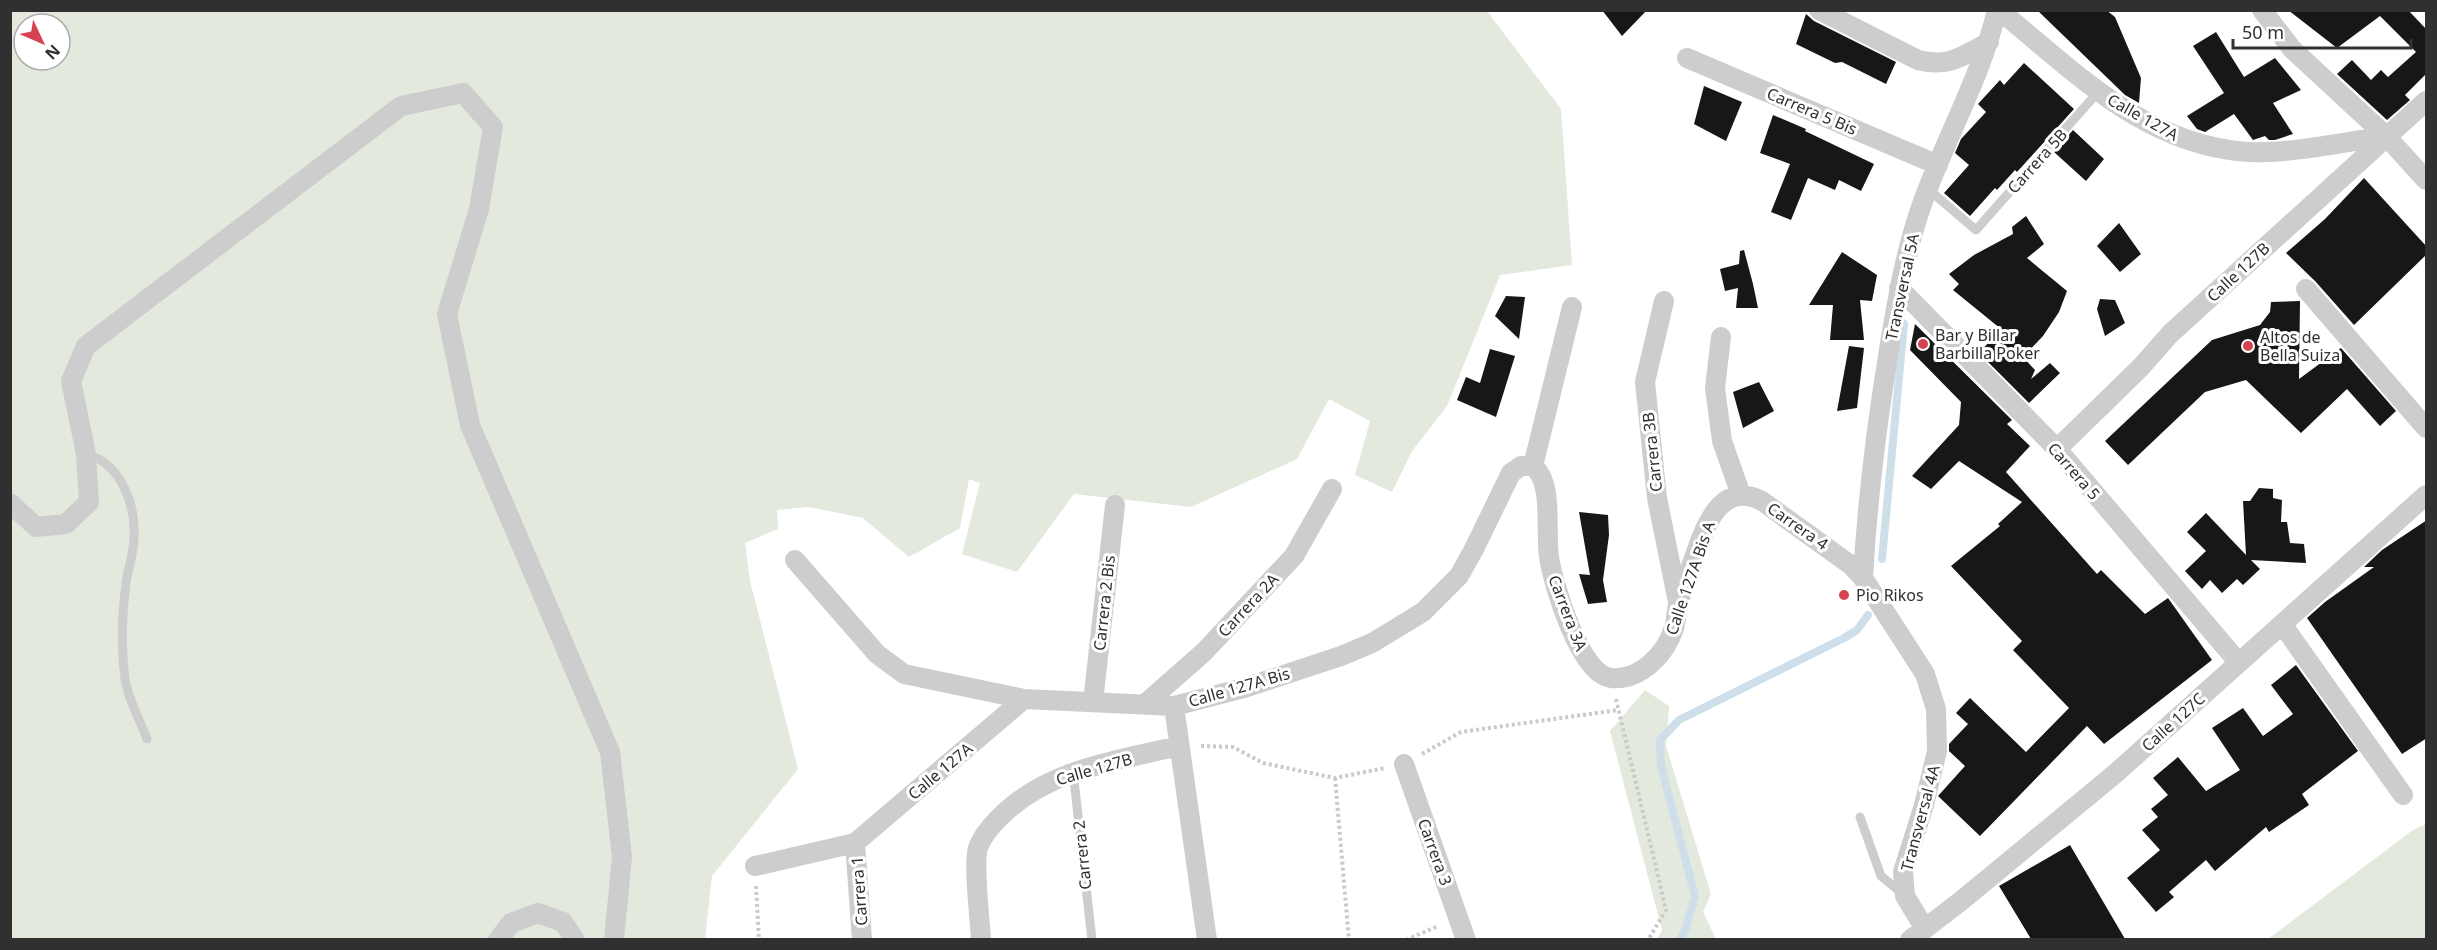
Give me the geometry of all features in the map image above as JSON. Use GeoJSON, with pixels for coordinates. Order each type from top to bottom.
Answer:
{"type":"FeatureCollection","features":[{"type":"Feature","properties":{"kind":"street"},"geometry":{"type":"LineString","coordinates":[[1819,10],[1918,60],[1931,63],[1939,64],[1957,59],[1989,42]]}},
{"type":"Feature","properties":{"kind":"street","name":"Transversal 5A"},"geometry":{"type":"LineString","coordinates":[[1863,578],[1866,519],[1877,423],[1899,288],[1920,210],[1967,100],[1989,42],[1998,10]]}},
{"type":"Feature","properties":{"kind":"street","name":"Calle 127A"},"geometry":{"type":"LineString","coordinates":[[1998,10],[2098,92],[2135,116],[2182,139],[2249,152],[2278,151],[2386,136]]}},
{"type":"Feature","properties":{"kind":"street"},"geometry":{"type":"LineString","coordinates":[[2262,10],[2292,49],[2386,136],[2427,180]]}},
{"type":"Feature","properties":{"kind":"street","name":"Carrera 5 Bis"},"geometry":{"type":"LineString","coordinates":[[1687,58],[1938,165]]}},
{"type":"Feature","properties":{"kind":"street"},"geometry":{"type":"LineString","coordinates":[[10,503],[36,527],[66,524],[89,502],[86,454],[71,381],[86,346],[401,106],[463,93],[493,127],[479,209],[447,314],[471,425],[610,752],[622,857],[614,939]]}},
{"type":"Feature","properties":{"kind":"street","name":"Calle 127B"},"geometry":{"type":"LineString","coordinates":[[2057,449],[2141,367],[2170,334],[2427,101]]}},
{"type":"Feature","properties":{"kind":"street","name":"Carrera 5"},"geometry":{"type":"LineString","coordinates":[[1899,288],[2057,449],[2239,663]]}},
{"type":"Feature","properties":{"kind":"street"},"geometry":{"type":"LineString","coordinates":[[2306,289],[2427,428]]}},
{"type":"Feature","properties":{"kind":"street","name":"Carrera 3B"},"geometry":{"type":"LineString","coordinates":[[1664,301],[1645,382],[1657,498],[1678,602]]}},
{"type":"Feature","properties":{"kind":"street"},"geometry":{"type":"LineString","coordinates":[[1533,466],[1572,307]]}},
{"type":"Feature","properties":{"kind":"street"},"geometry":{"type":"LineString","coordinates":[[1721,337],[1715,388],[1722,441],[1741,495]]}},
{"type":"Feature","properties":{"kind":"street","name":"Calle 127A Bis"},"geometry":{"type":"LineString","coordinates":[[795,560],[877,654],[904,674],[1024,699],[1174,706],[1244,688],[1341,656],[1371,643],[1424,612],[1459,576],[1510,473],[1521,466],[1533,466]]}},
{"type":"Feature","properties":{"kind":"street","name":"Carrera 3A"},"geometry":{"type":"LineString","coordinates":[[1533,466],[1540,471],[1547,496],[1547,538],[1557,591],[1590,666],[1598,674],[1611,678]]}},
{"type":"Feature","properties":{"kind":"street","name":"Carrera 2A"},"geometry":{"type":"LineString","coordinates":[[1144,704],[1204,652],[1294,556],[1332,489]]}},
{"type":"Feature","properties":{"kind":"street","name":"Carrera 4"},"geometry":{"type":"LineString","coordinates":[[1741,495],[1762,501],[1834,551],[1863,578]]}},
{"type":"Feature","properties":{"kind":"street","name":"Calle 127A Bis A"},"geometry":{"type":"LineString","coordinates":[[1611,678],[1638,672],[1657,658],[1674,628],[1678,602],[1709,518],[1731,497],[1741,495]]}},
{"type":"Feature","properties":{"kind":"street","name":"Calle 127C"},"geometry":{"type":"LineString","coordinates":[[1918,934],[2116,773],[2427,495]]}},
{"type":"Feature","properties":{"kind":"street","name":"Carrera 2 Bis"},"geometry":{"type":"LineString","coordinates":[[1094,702],[1115,505]]}},
{"type":"Feature","properties":{"kind":"street","name":"Transversal 4A"},"geometry":{"type":"LineString","coordinates":[[1863,578],[1925,674],[1936,709],[1937,751],[1924,806],[1903,872],[1905,896],[1918,934]]}},
{"type":"Feature","properties":{"kind":"street"},"geometry":{"type":"LineString","coordinates":[[2282,624],[2403,795]]}},
{"type":"Feature","properties":{"kind":"street","name":"Calle 127A"},"geometry":{"type":"LineString","coordinates":[[855,843],[1024,699]]}},
{"type":"Feature","properties":{"kind":"street"},"geometry":{"type":"LineString","coordinates":[[1174,706],[1207,939]]}},
{"type":"Feature","properties":{"kind":"street","name":"Calle 127B"},"geometry":{"type":"LineString","coordinates":[[981,939],[978,848],[988,829],[1005,812],[1036,788],[1073,771],[1179,746]]}},
{"type":"Feature","properties":{"kind":"street","name":"Carrera 3"},"geometry":{"type":"LineString","coordinates":[[1404,764],[1466,939]]}},
{"type":"Feature","properties":{"kind":"street"},"geometry":{"type":"LineString","coordinates":[[755,866],[855,843]]}},
{"type":"Feature","properties":{"kind":"street","name":"Carrera 1"},"geometry":{"type":"LineString","coordinates":[[855,843],[862,939]]}},
{"type":"Feature","properties":{"kind":"street"},"geometry":{"type":"LineString","coordinates":[[498,939],[511,923],[538,913],[562,922],[575,939]]}},
{"type":"Feature","properties":{"kind":"lane","name":"Carrera 5B"},"geometry":{"type":"LineString","coordinates":[[1928,189],[1976,230],[2098,92]]}},
{"type":"Feature","properties":{"kind":"lane"},"geometry":{"type":"LineString","coordinates":[[86,454],[95,456],[107,464],[121,479],[134,516],[134,540],[126,580],[123,621],[125,680],[147,739]]}},
{"type":"Feature","properties":{"kind":"lane","name":"Carrera 2"},"geometry":{"type":"LineString","coordinates":[[1073,771],[1092,939]]}},
{"type":"Feature","properties":{"kind":"lane"},"geometry":{"type":"LineString","coordinates":[[1860,817],[1881,876],[1905,896]]}},
{"type":"Feature","properties":{"kind":"path"},"geometry":{"type":"LineString","coordinates":[[1611,678],[1666,910],[1648,939]]}},
{"type":"Feature","properties":{"kind":"path"},"geometry":{"type":"LineString","coordinates":[[1335,778],[1349,939]]}},
{"type":"Feature","properties":{"kind":"path"},"geometry":{"type":"LineString","coordinates":[[755,866],[759,939]]}},
{"type":"Feature","properties":{"kind":"path"},"geometry":{"type":"LineString","coordinates":[[1406,939],[1458,917]]}},
{"type":"Feature","properties":{"kind":"shaded area"},"geometry":{"type":"Polygon","coordinates":[[[10,11],[1487,11],[1561,109],[1572,265],[1500,275],[1447,406],[1412,451],[1392,492],[1355,475],[1370,421],[1329,399],[1297,459],[1191,507],[1074,494],[1017,572],[962,554],[980,483],[969,479],[960,528],[909,557],[863,518],[809,507],[777,510],[778,529],[745,543],[750,581],[798,769],[712,876],[705,939],[11,939],[10,11]]]}},
{"type":"Feature","properties":{"kind":"shaded area"},"geometry":{"type":"Polygon","coordinates":[[[1645,690],[1669,706],[1666,746],[1711,894],[1703,912],[1716,939],[1657,939],[1662,930],[1610,731],[1645,690]]]}},
{"type":"Feature","properties":{"kind":"shaded area"},"geometry":{"type":"Polygon","coordinates":[[[2426,824],[2426,939],[2268,939],[2413,830],[2426,824]]]}},
{"type":"Feature","properties":{"kind":"building"},"geometry":{"type":"Polygon","coordinates":[[[1602,10],[1647,10],[1622,36],[1602,10]]]}},
{"type":"Feature","properties":{"kind":"building"},"geometry":{"type":"Polygon","coordinates":[[[2037,10],[2106,10],[2115,17],[2141,78],[2139,103],[2125,95],[2037,10]]]}},
{"type":"Feature","properties":{"kind":"building"},"geometry":{"type":"Polygon","coordinates":[[[2288,10],[2408,10],[2427,30],[2427,73],[2405,95],[2410,100],[2387,120],[2337,74],[2352,60],[2371,80],[2381,70],[2388,77],[2416,52],[2380,16],[2337,48],[2288,10]]]}},
{"type":"Feature","properties":{"kind":"building"},"geometry":{"type":"Polygon","coordinates":[[[1806,14],[1814,21],[1896,62],[1886,84],[1842,62],[1835,63],[1796,44],[1806,14]]]}},
{"type":"Feature","properties":{"kind":"building"},"geometry":{"type":"Polygon","coordinates":[[[2216,32],[2244,77],[2275,58],[2301,90],[2273,103],[2293,134],[2275,140],[2269,140],[2265,136],[2253,140],[2234,114],[2205,132],[2197,129],[2187,116],[2224,93],[2193,46],[2216,32]]]}},
{"type":"Feature","properties":{"kind":"building"},"geometry":{"type":"Polygon","coordinates":[[[2024,63],[2074,109],[2017,172],[2015,170],[1997,190],[1995,188],[1970,216],[1944,193],[1969,165],[1955,153],[1961,139],[1986,112],[1978,104],[2000,80],[2004,85],[2024,63]]]}},
{"type":"Feature","properties":{"kind":"building"},"geometry":{"type":"Polygon","coordinates":[[[1704,86],[1742,102],[1726,141],[1694,124],[1704,86]]]}},
{"type":"Feature","properties":{"kind":"building"},"geometry":{"type":"Polygon","coordinates":[[[1773,115],[1806,129],[1805,131],[1874,164],[1861,191],[1839,180],[1835,190],[1808,178],[1791,220],[1771,212],[1790,164],[1760,153],[1773,115]]]}},
{"type":"Feature","properties":{"kind":"building"},"geometry":{"type":"Polygon","coordinates":[[[2073,130],[2104,159],[2086,181],[2054,152],[2073,130]]]}},
{"type":"Feature","properties":{"kind":"building"},"geometry":{"type":"Polygon","coordinates":[[[2364,178],[2427,247],[2427,254],[2354,325],[2315,281],[2286,253],[2325,219],[2364,178]]]}},
{"type":"Feature","properties":{"kind":"building"},"geometry":{"type":"Polygon","coordinates":[[[2026,216],[2044,244],[2027,258],[2067,291],[2059,312],[2043,336],[2023,357],[2035,370],[2031,379],[2050,363],[2060,373],[2029,403],[1979,353],[2001,329],[1953,290],[1959,284],[1949,274],[1974,255],[2013,234],[2012,227],[2026,216]]]}},
{"type":"Feature","properties":{"kind":"building"},"geometry":{"type":"Polygon","coordinates":[[[2119,223],[2141,254],[2120,272],[2097,246],[2119,223]]]}},
{"type":"Feature","properties":{"kind":"building"},"geometry":{"type":"Polygon","coordinates":[[[1744,250],[1758,308],[1736,308],[1738,288],[1725,291],[1720,269],[1739,264],[1740,251],[1744,250]]]}},
{"type":"Feature","properties":{"kind":"building"},"geometry":{"type":"Polygon","coordinates":[[[1842,252],[1877,275],[1872,301],[1860,300],[1864,340],[1830,340],[1833,305],[1809,305],[1842,252]]]}},
{"type":"Feature","properties":{"kind":"building"},"geometry":{"type":"Polygon","coordinates":[[[1506,296],[1525,297],[1519,339],[1495,316],[1506,296]]]}},
{"type":"Feature","properties":{"kind":"building"},"geometry":{"type":"Polygon","coordinates":[[[2100,299],[2115,300],[2125,323],[2105,336],[2097,309],[2100,299]]]}},
{"type":"Feature","properties":{"kind":"building"},"geometry":{"type":"Polygon","coordinates":[[[2300,301],[2299,379],[2341,348],[2396,411],[2380,426],[2347,389],[2301,433],[2246,380],[2205,392],[2128,465],[2105,441],[2212,340],[2260,325],[2270,312],[2271,302],[2300,301]]]}},
{"type":"Feature","properties":{"kind":"building"},"geometry":{"type":"Polygon","coordinates":[[[1915,324],[2012,420],[2007,424],[2030,446],[2006,472],[2097,574],[2101,570],[2145,614],[2168,598],[2212,660],[2104,744],[2087,726],[1980,836],[1938,796],[1965,766],[1949,751],[1949,744],[1968,724],[1956,713],[1970,698],[2026,752],[2069,708],[2013,650],[2022,641],[1951,566],[2000,526],[1998,524],[2022,502],[1959,461],[1931,489],[1912,476],[1959,425],[1961,402],[1910,350],[1915,324]]]}},
{"type":"Feature","properties":{"kind":"building"},"geometry":{"type":"Polygon","coordinates":[[[1849,346],[1864,348],[1857,408],[1837,411],[1849,346]]]}},
{"type":"Feature","properties":{"kind":"building"},"geometry":{"type":"Polygon","coordinates":[[[1490,349],[1515,356],[1496,417],[1457,400],[1466,377],[1480,383],[1490,349]]]}},
{"type":"Feature","properties":{"kind":"building"},"geometry":{"type":"Polygon","coordinates":[[[1759,382],[1774,411],[1743,428],[1733,392],[1759,382]]]}},
{"type":"Feature","properties":{"kind":"building"},"geometry":{"type":"Polygon","coordinates":[[[2259,488],[2273,489],[2273,498],[2282,500],[2281,522],[2287,522],[2290,543],[2304,544],[2306,563],[2251,560],[2260,569],[2243,585],[2237,579],[2222,593],[2210,580],[2202,589],[2185,571],[2206,551],[2187,532],[2206,513],[2246,555],[2243,501],[2250,501],[2259,488]]]}},
{"type":"Feature","properties":{"kind":"building"},"geometry":{"type":"Polygon","coordinates":[[[1579,512],[1608,515],[1609,535],[1603,580],[1607,602],[1588,604],[1579,574],[1590,575],[1579,512]]]}},
{"type":"Feature","properties":{"kind":"building"},"geometry":{"type":"Polygon","coordinates":[[[2427,520],[2427,738],[2402,754],[2307,618],[2325,602],[2374,567],[2364,567],[2382,550],[2427,520]]]}},
{"type":"Feature","properties":{"kind":"building"},"geometry":{"type":"Polygon","coordinates":[[[2296,665],[2358,751],[2302,794],[2309,805],[2269,832],[2266,827],[2215,871],[2206,860],[2169,892],[2174,897],[2156,912],[2127,878],[2160,850],[2142,830],[2158,817],[2151,809],[2168,795],[2153,778],[2178,757],[2206,791],[2240,770],[2212,728],[2243,708],[2263,736],[2293,714],[2271,685],[2296,665]]]}},
{"type":"Feature","properties":{"kind":"building"},"geometry":{"type":"Polygon","coordinates":[[[2070,845],[2125,939],[2031,939],[1999,886],[2070,845]]]}},
{"type":"Feature","properties":{"kind":"waterway"},"geometry":{"type":"LineString","coordinates":[[1882,559],[1904,324]]}},
{"type":"Feature","properties":{"kind":"waterway"},"geometry":{"type":"LineString","coordinates":[[1680,940],[1685,931],[1695,896],[1661,766],[1660,740],[1679,720],[1844,638],[1857,630],[1868,615]]}},
{"type":"Feature","properties":{"kind":"place","name":"Bar y Billar Barbilla Poker"},"geometry":{"type":"Point","coordinates":[1923,344]}},
{"type":"Feature","properties":{"kind":"place","name":"Altos de Bella Suiza"},"geometry":{"type":"Point","coordinates":[2248,346]}},
{"type":"Feature","properties":{"kind":"place","name":"Pio Rikos"},"geometry":{"type":"Point","coordinates":[1844,595]}}]}
